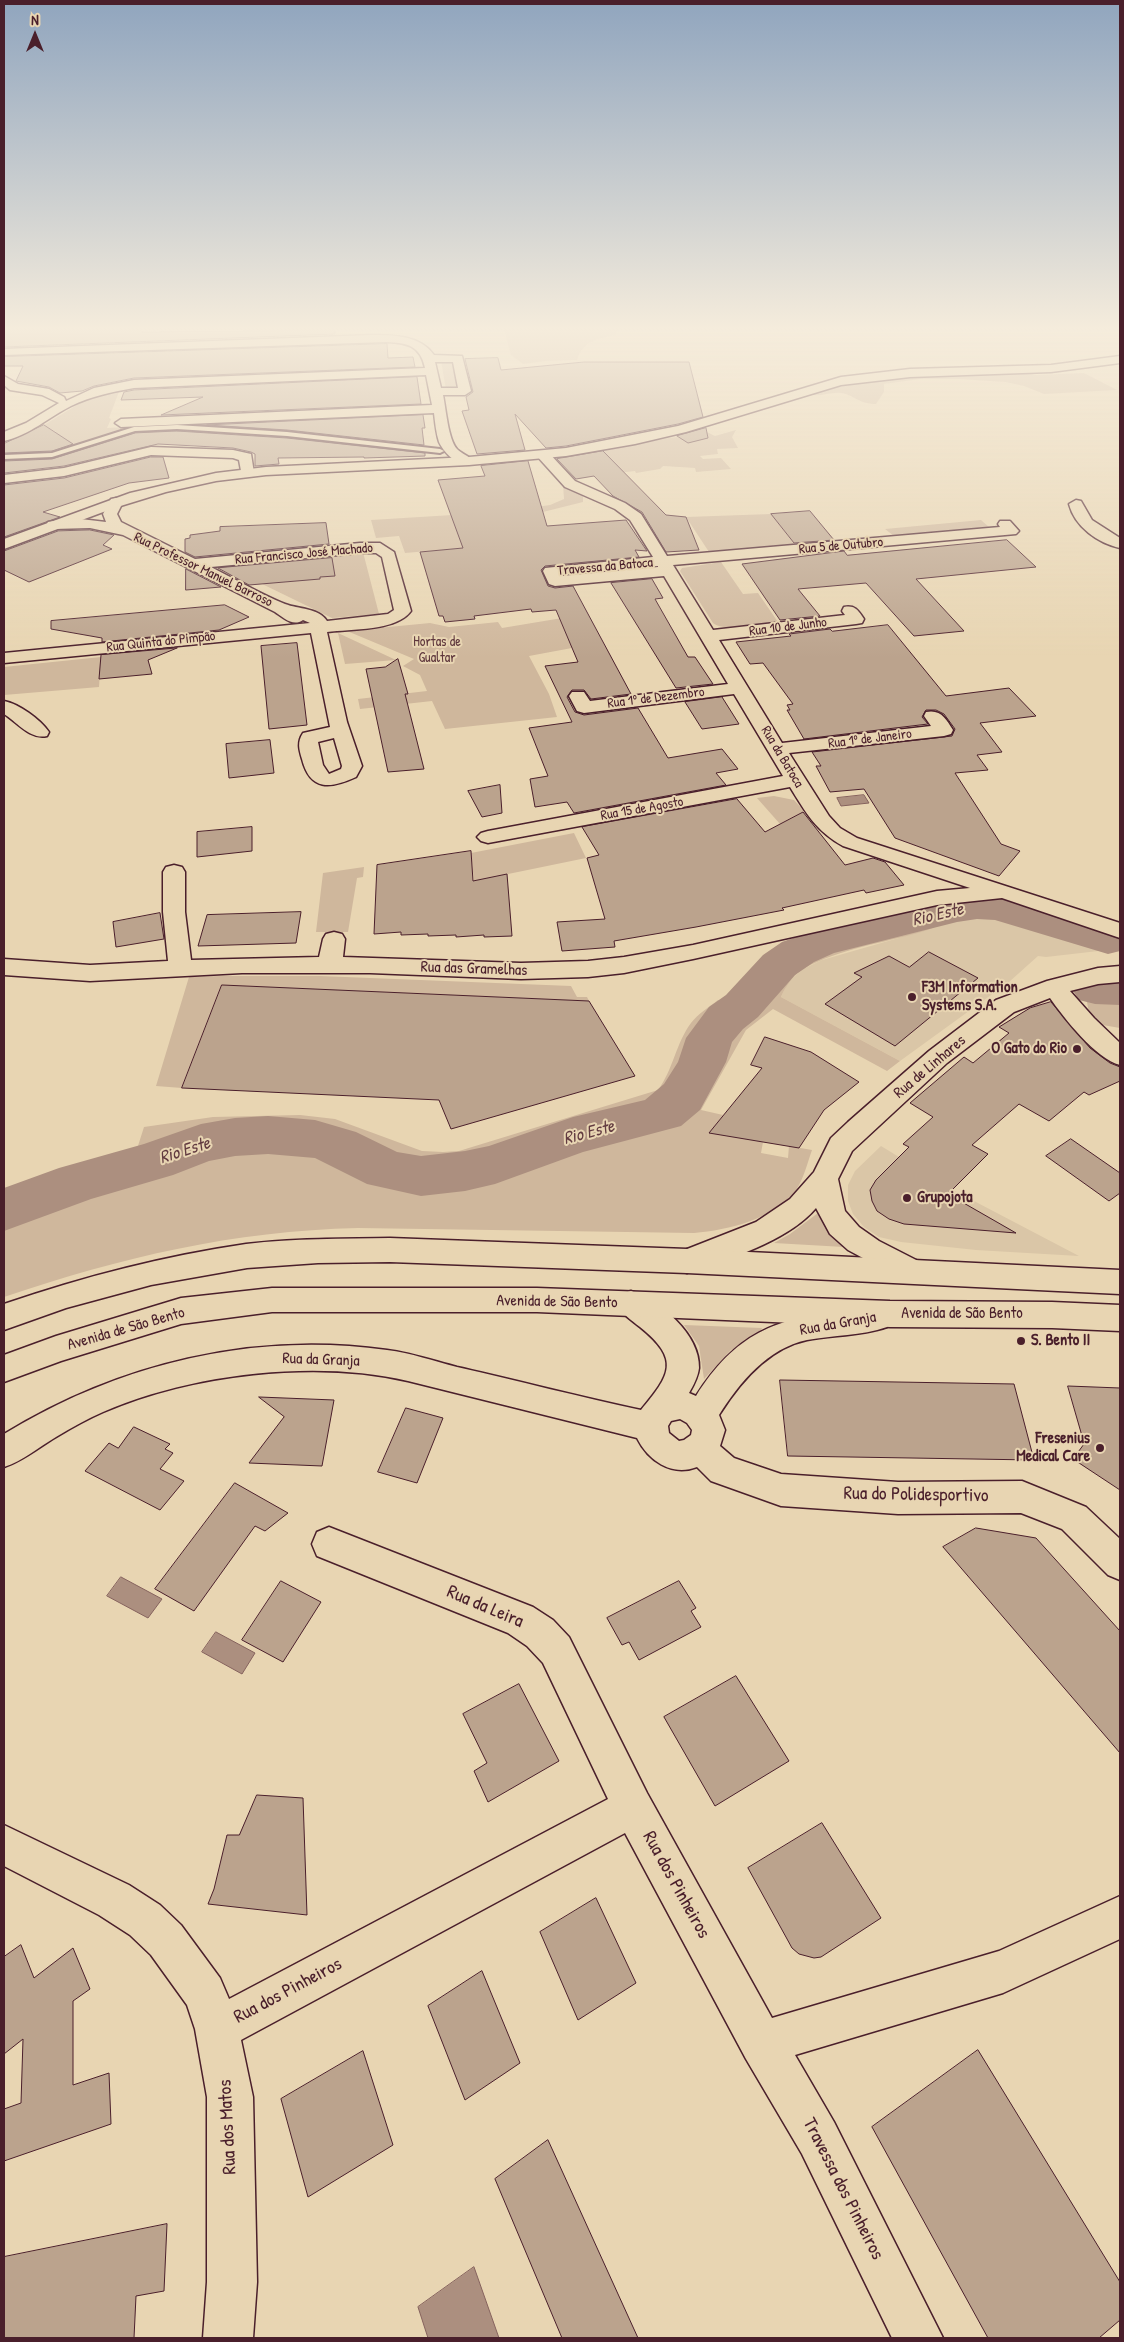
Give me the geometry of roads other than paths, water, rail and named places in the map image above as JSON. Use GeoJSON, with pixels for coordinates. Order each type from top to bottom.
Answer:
{"type":"FeatureCollection","features":[{"type":"Feature","properties":{"kind":"street"},"geometry":{"type":"LineString","coordinates":[[425,463],[435,458],[443,447],[442,439]]}},
{"type":"Feature","properties":{"kind":"street"},"geometry":{"type":"LineString","coordinates":[[4,544],[116,502],[181,484],[247,473],[466,461],[543,454],[611,445],[637,439]]}},
{"type":"Feature","properties":{"kind":"street"},"geometry":{"type":"LineString","coordinates":[[443,447],[466,461]]}},
{"type":"Feature","properties":{"kind":"street"},"geometry":{"type":"LineString","coordinates":[[4,479],[64,472],[151,451],[234,454],[246,457],[247,473]]}},
{"type":"Feature","properties":{"kind":"street","name":"Rua da Batoca"},"geometry":{"type":"LineString","coordinates":[[543,454],[570,484],[631,513],[795,780],[821,820],[833,832],[870,850],[943,874],[1004,891],[1120,931]]}},
{"type":"Feature","properties":{"kind":"street"},"geometry":{"type":"LineString","coordinates":[[116,502],[112,508],[111,518],[115,525],[126,531]]}},
{"type":"Feature","properties":{"kind":"street"},"geometry":{"type":"LineString","coordinates":[[1076,504],[1079,513],[1089,524],[1100,533],[1120,543]]}},
{"type":"Feature","properties":{"kind":"street"},"geometry":{"type":"LineString","coordinates":[[53,525],[77,521],[90,522],[126,531]]}},
{"type":"Feature","properties":{"kind":"street","name":"Rua 5 de Outubro"},"geometry":{"type":"LineString","coordinates":[[665,566],[1011,531],[1006,524]]}},
{"type":"Feature","properties":{"kind":"street","name":"Rua Professor Manuel Barroso"},"geometry":{"type":"LineString","coordinates":[[126,531],[281,608],[303,622],[318,627]]}},
{"type":"Feature","properties":{"kind":"street","name":"Rua Francisco José Machado"},"geometry":{"type":"LineString","coordinates":[[190,564],[370,547],[387,551],[403,606],[400,615],[384,620],[318,627]]}},
{"type":"Feature","properties":{"kind":"street","name":"Travessa da Batoca"},"geometry":{"type":"LineString","coordinates":[[665,566],[555,581],[551,571],[665,566]]}},
{"type":"Feature","properties":{"kind":"street","name":"Rua Professor Manuel Barroso"},"geometry":{"type":"LineString","coordinates":[[260,631],[276,622],[281,608]]}},
{"type":"Feature","properties":{"kind":"street","name":"Rua 10 de Junho"},"geometry":{"type":"LineString","coordinates":[[708,636],[856,619],[850,610]]}},
{"type":"Feature","properties":{"kind":"street"},"geometry":{"type":"LineString","coordinates":[[318,627],[341,731]]}},
{"type":"Feature","properties":{"kind":"street","name":"Rua Quinta do Pimpão"},"geometry":{"type":"LineString","coordinates":[[4,658],[260,631],[318,627]]}},
{"type":"Feature","properties":{"kind":"street","name":"Rua 1º de Dezembro"},"geometry":{"type":"LineString","coordinates":[[578,696],[584,707],[740,688]]}},
{"type":"Feature","properties":{"kind":"street"},"geometry":{"type":"LineString","coordinates":[[4,706],[20,715],[40,732]]}},
{"type":"Feature","properties":{"kind":"street","name":"Rua 1º de Janeiro"},"geometry":{"type":"LineString","coordinates":[[777,750],[944,730],[933,716]]}},
{"type":"Feature","properties":{"kind":"street","name":"Rua 15 de Agosto"},"geometry":{"type":"LineString","coordinates":[[488,837],[795,780]]}},
{"type":"Feature","properties":{"kind":"street"},"geometry":{"type":"LineString","coordinates":[[174,872],[174,912],[180,967]]}},
{"type":"Feature","properties":{"kind":"street"},"geometry":{"type":"LineString","coordinates":[[936,898],[946,885],[943,874]]}},
{"type":"Feature","properties":{"kind":"street","name":"Rua das Gramelhas"},"geometry":{"type":"LineString","coordinates":[[4,967],[90,973],[120,973],[180,967],[330,965],[521,971],[588,969],[624,965],[693,952],[936,898],[1004,891]]}},
{"type":"Feature","properties":{"kind":"street"},"geometry":{"type":"LineString","coordinates":[[330,965],[334,939]]}},
{"type":"Feature","properties":{"kind":"street","name":"Rua de Linhares"},"geometry":{"type":"LineString","coordinates":[[687,1261],[745,1240],[766,1230],[800,1206],[824,1180],[841,1145],[938,1057],[1005,1006],[1055,987],[1098,976],[1120,974]]}},
{"type":"Feature","properties":{"kind":"street"},"geometry":{"type":"LineString","coordinates":[[1055,987],[1070,1010],[1120,1056]]}},
{"type":"Feature","properties":{"kind":"street"},"geometry":{"type":"LineString","coordinates":[[824,1180],[828,1204],[840,1227],[871,1250],[912,1271]]}},
{"type":"Feature","properties":{"kind":"street"},"geometry":{"type":"LineString","coordinates":[[4,1317],[64,1296],[151,1273],[247,1256],[318,1251],[390,1250],[687,1261],[1120,1282]]}},
{"type":"Feature","properties":{"kind":"street","name":"Avenida de São Bento"},"geometry":{"type":"LineString","coordinates":[[4,1368],[56,1349],[181,1311],[272,1300],[537,1300],[890,1314],[1052,1315],[1120,1318]]}},
{"type":"Feature","properties":{"kind":"street"},"geometry":{"type":"LineString","coordinates":[[631,1303],[667,1331],[681,1352],[684,1369],[674,1392],[657,1416],[652,1438],[661,1450],[674,1455],[688,1455],[700,1449],[708,1438],[708,1426],[702,1415]]}},
{"type":"Feature","properties":{"kind":"street","name":"Rua da Granja"},"geometry":{"type":"LineString","coordinates":[[4,1452],[61,1417],[99,1398],[142,1382],[225,1362],[271,1358],[379,1362],[580,1412],[657,1416],[678,1404],[691,1407],[702,1415],[717,1390],[739,1363],[764,1343],[797,1330],[859,1322],[890,1314]]}},
{"type":"Feature","properties":{"kind":"street","name":"Rua do Polidesportivo"},"geometry":{"type":"LineString","coordinates":[[700,1449],[723,1470],[781,1490],[898,1498],[1022,1497],[1074,1518],[1120,1563]]}},
{"type":"Feature","properties":{"kind":"street","name":"Rua da Leira"},"geometry":{"type":"LineString","coordinates":[[329,1544],[520,1620],[540,1633],[556,1650],[633,1807]]}},
{"type":"Feature","properties":{"kind":"street","name":"Rua dos Pinheiros"},"geometry":{"type":"LineString","coordinates":[[217,2029],[633,1807],[762,2044]]}},
{"type":"Feature","properties":{"kind":"street","name":"Rua dos Matos"},"geometry":{"type":"LineString","coordinates":[[4,1845],[114,1900],[145,1920],[166,1940],[205,1993],[217,2029],[230,2097],[232,2282],[228,2338]]}},
{"type":"Feature","properties":{"kind":"street"},"geometry":{"type":"LineString","coordinates":[[762,2044],[1003,1972],[1120,1917]]}},
{"type":"Feature","properties":{"kind":"street","name":"Travessa dos Pinheiros"},"geometry":{"type":"LineString","coordinates":[[762,2044],[818,2138],[918,2338]]}},
{"type":"Feature","properties":{"kind":"lane"},"geometry":{"type":"LineString","coordinates":[[4,457],[52,454],[104,439]]}},
{"type":"Feature","properties":{"kind":"lane"},"geometry":{"type":"LineString","coordinates":[[351,439],[443,447]]}},
{"type":"Feature","properties":{"kind":"waterway","name":"Rio Este"},"geometry":{"type":"LineString","coordinates":[[4,1210],[78,1182],[155,1161],[201,1143],[235,1137],[268,1135],[315,1139],[338,1145],[386,1170],[421,1176],[465,1171],[495,1164],[573,1136],[663,1113],[675,1105],[682,1097],[702,1062],[710,1038],[726,1018],[742,1006],[779,965],[798,952],[819,943],[957,909],[977,906],[998,907],[1108,940]]}},
{"type":"Feature","properties":{"kind":"waterway","name":"Rio Este"},"geometry":{"type":"LineString","coordinates":[[1095,989],[1120,990]]}},
{"type":"Feature","properties":{"kind":"place","name":"F3M Information Systems S.A."},"geometry":{"type":"Point","coordinates":[912,997]}},
{"type":"Feature","properties":{"kind":"place","name":"O Gato do Rio"},"geometry":{"type":"Point","coordinates":[1077,1049]}},
{"type":"Feature","properties":{"kind":"place","name":"Grupojota"},"geometry":{"type":"Point","coordinates":[907,1198]}},
{"type":"Feature","properties":{"kind":"place","name":"S. Bento II"},"geometry":{"type":"Point","coordinates":[1021,1341]}},
{"type":"Feature","properties":{"kind":"place","name":"Fresenius Medical Care"},"geometry":{"type":"Point","coordinates":[1100,1448]}},
{"type":"Feature","properties":{"kind":"park label","name":"Hortas de Gualtar"},"geometry":{"type":"Point","coordinates":[437,650]}}]}
